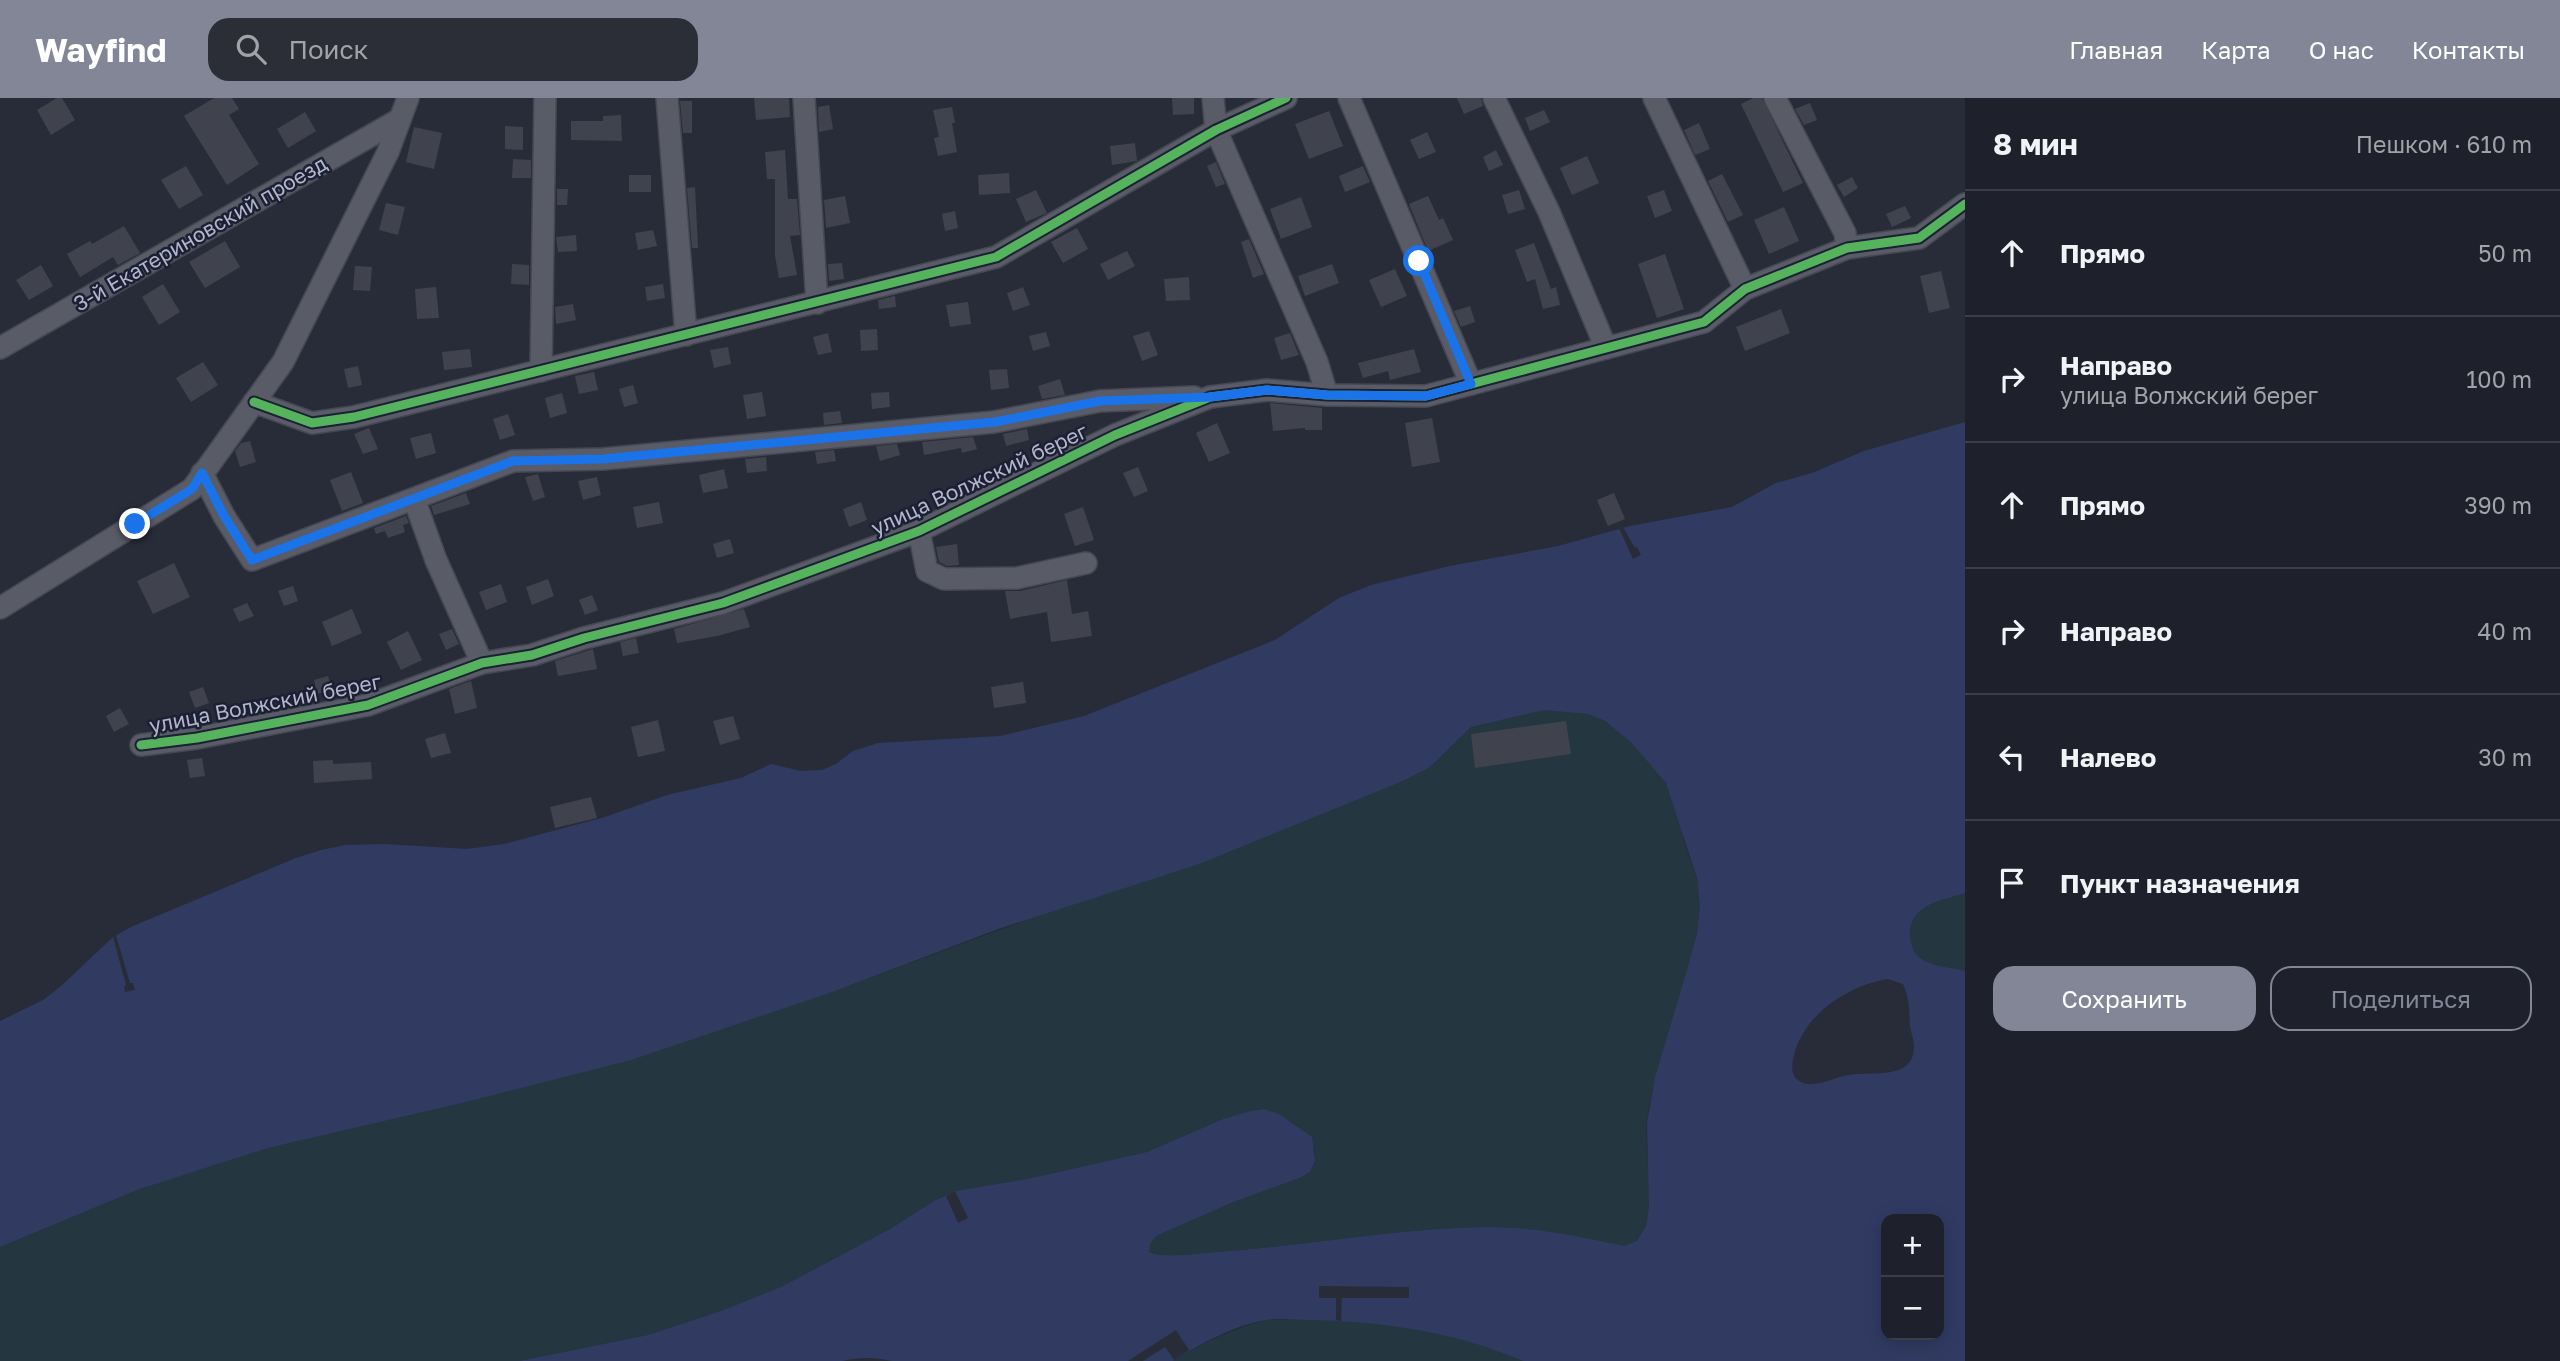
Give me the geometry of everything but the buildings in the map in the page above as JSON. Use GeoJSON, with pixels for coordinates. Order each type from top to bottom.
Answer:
{"type":"FeatureCollection","features":[{"type":"Feature","properties":{"kind":"street"},"geometry":{"type":"LineString","coordinates":[[0,608],[192,489],[283,362],[388,152],[408,98]]}},
{"type":"Feature","properties":{"kind":"street"},"geometry":{"type":"LineString","coordinates":[[541,371],[545,98]]}},
{"type":"Feature","properties":{"kind":"street"},"geometry":{"type":"LineString","coordinates":[[667,98],[686,335]]}},
{"type":"Feature","properties":{"kind":"street"},"geometry":{"type":"LineString","coordinates":[[804,98],[817,303]]}},
{"type":"Feature","properties":{"kind":"street"},"geometry":{"type":"LineString","coordinates":[[1213,98],[1216,130],[1317,362],[1327,395]]}},
{"type":"Feature","properties":{"kind":"street"},"geometry":{"type":"LineString","coordinates":[[254,401],[312,423],[354,417],[996,257],[1216,130],[1286,98]]}},
{"type":"Feature","properties":{"kind":"street"},"geometry":{"type":"LineString","coordinates":[[1349,98],[1471,384]]}},
{"type":"Feature","properties":{"kind":"street"},"geometry":{"type":"LineString","coordinates":[[1494,98],[1549,212],[1606,348]]}},
{"type":"Feature","properties":{"kind":"street"},"geometry":{"type":"LineString","coordinates":[[1654,98],[1745,289]]}},
{"type":"Feature","properties":{"kind":"street"},"geometry":{"type":"LineString","coordinates":[[1775,98],[1845,233],[1847,248]]}},
{"type":"Feature","properties":{"kind":"street","name":"3-й Екатериновский проезд"},"geometry":{"type":"LineString","coordinates":[[0,348],[400,119]]}},
{"type":"Feature","properties":{"kind":"street","name":"улица Волжский берег"},"geometry":{"type":"LineString","coordinates":[[141,745],[197,738],[368,705],[482,663],[532,655],[584,638],[723,603],[919,531],[1115,435],[1210,397],[1267,390],[1327,395],[1426,396],[1704,322],[1745,289],[1847,248],[1919,238],[1965,204]]}},
{"type":"Feature","properties":{"kind":"street"},"geometry":{"type":"LineString","coordinates":[[202,473],[224,516],[252,560],[513,461],[630,457],[995,422],[1100,401],[1210,397]]}},
{"type":"Feature","properties":{"kind":"street"},"geometry":{"type":"LineString","coordinates":[[414,499],[436,560],[482,663]]}},
{"type":"Feature","properties":{"kind":"street"},"geometry":{"type":"LineString","coordinates":[[919,531],[928,571],[944,579],[1017,578],[1086,563]]}},
{"type":"Feature","properties":{"kind":"shaded area"},"geometry":{"type":"Polygon","coordinates":[[[1545,710],[1577,712],[1598,718],[1632,742],[1652,763],[1673,798],[1700,894],[1700,910],[1690,963],[1658,1067],[1647,1120],[1648,1216],[1644,1230],[1633,1243],[1624,1246],[1539,1231],[1487,1227],[1420,1230],[1192,1254],[1163,1255],[1148,1251],[1156,1236],[1310,1172],[1315,1161],[1315,1149],[1296,1125],[1264,1109],[1223,1119],[1147,1152],[1027,1179],[955,1191],[783,1286],[721,1311],[648,1335],[519,1361],[0,1361],[0,1247],[137,1190],[268,1148],[462,1103],[835,991],[1403,781],[1429,768],[1471,727],[1545,710]]]}},
{"type":"Feature","properties":{"kind":"shaded area"},"geometry":{"type":"Polygon","coordinates":[[[1965,893],[1965,971],[1923,960],[1915,952],[1910,939],[1911,925],[1915,917],[1928,905],[1965,893]]]}},
{"type":"Feature","properties":{"kind":"shaded area"},"geometry":{"type":"Polygon","coordinates":[[[1338,1319],[1403,1327],[1465,1340],[1523,1361],[1173,1361],[1218,1337],[1266,1320],[1338,1319]]]}},
{"type":"Feature","properties":{"kind":"water"},"geometry":{"type":"Polygon","coordinates":[[[1965,422],[1965,893],[1928,905],[1921,910],[1911,925],[1910,936],[1915,952],[1923,960],[1965,971],[1965,1361],[1523,1361],[1471,1343],[1417,1330],[1363,1323],[1282,1319],[1255,1322],[1230,1331],[1173,1361],[892,1361],[867,1358],[842,1361],[519,1361],[648,1335],[721,1311],[783,1286],[955,1191],[1027,1179],[1147,1152],[1223,1119],[1264,1109],[1279,1114],[1312,1137],[1315,1161],[1310,1172],[1156,1236],[1150,1244],[1149,1252],[1182,1255],[1420,1230],[1487,1227],[1539,1230],[1624,1246],[1637,1241],[1646,1226],[1649,1206],[1647,1123],[1655,1077],[1697,933],[1700,905],[1697,878],[1666,783],[1631,742],[1605,721],[1588,714],[1545,710],[1471,727],[1429,768],[1199,864],[998,929],[835,991],[631,1060],[268,1148],[137,1190],[0,1247],[0,1021],[43,1000],[113,937],[133,926],[321,850],[346,845],[384,844],[467,849],[504,844],[605,817],[667,795],[741,778],[771,764],[801,771],[822,770],[836,764],[853,751],[878,743],[1000,736],[1084,716],[1275,640],[1339,598],[1371,585],[1450,566],[1558,546],[1630,526],[1732,507],[1776,483],[1812,473],[1864,451],[1965,422]],[[1888,979],[1873,982],[1830,1004],[1807,1027],[1799,1040],[1792,1069],[1795,1078],[1803,1083],[1816,1084],[1849,1075],[1899,1070],[1907,1065],[1912,1058],[1914,1047],[1909,1005],[1903,984],[1888,979]]]}},
{"type":"Feature","properties":{"kind":"pier"},"geometry":{"type":"Polygon","coordinates":[[[1623,527],[1641,555],[1633,559],[1619,528],[1623,527]]]}},
{"type":"Feature","properties":{"kind":"pier"},"geometry":{"type":"Polygon","coordinates":[[[116,935],[130,983],[133,983],[135,990],[125,992],[126,985],[113,937],[116,935]]]}},
{"type":"Feature","properties":{"kind":"pier"},"geometry":{"type":"Polygon","coordinates":[[[955,1191],[968,1218],[958,1223],[946,1196],[955,1191]]]}},
{"type":"Feature","properties":{"kind":"pier"},"geometry":{"type":"Polygon","coordinates":[[[1319,1286],[1409,1287],[1409,1298],[1342,1298],[1341,1321],[1336,1320],[1336,1298],[1319,1298],[1319,1286]]]}},
{"type":"Feature","properties":{"kind":"pier"},"geometry":{"type":"Polygon","coordinates":[[[1176,1330],[1189,1350],[1174,1360],[1165,1347],[1143,1361],[1128,1361],[1176,1330]]]}},
{"type":"Feature","properties":{"kind":"cycle path"},"geometry":{"type":"LineString","coordinates":[[254,402],[312,423],[354,417],[996,257],[1216,130],[1286,98]]}},
{"type":"Feature","properties":{"kind":"cycle path"},"geometry":{"type":"LineString","coordinates":[[141,745],[197,738],[368,705],[482,663],[532,655],[584,638],[723,603],[919,531],[1115,435],[1210,397],[1267,390],[1327,395],[1426,396],[1704,322],[1745,289],[1847,248],[1919,238],[1965,204]]}},
{"type":"Feature","properties":{"kind":"route"},"geometry":{"type":"LineString","coordinates":[[135,524],[192,489],[202,473],[224,516],[252,560],[513,461],[603,459],[995,422],[1100,401],[1210,397],[1267,390],[1327,395],[1426,396],[1471,384],[1419,261]]}}]}
